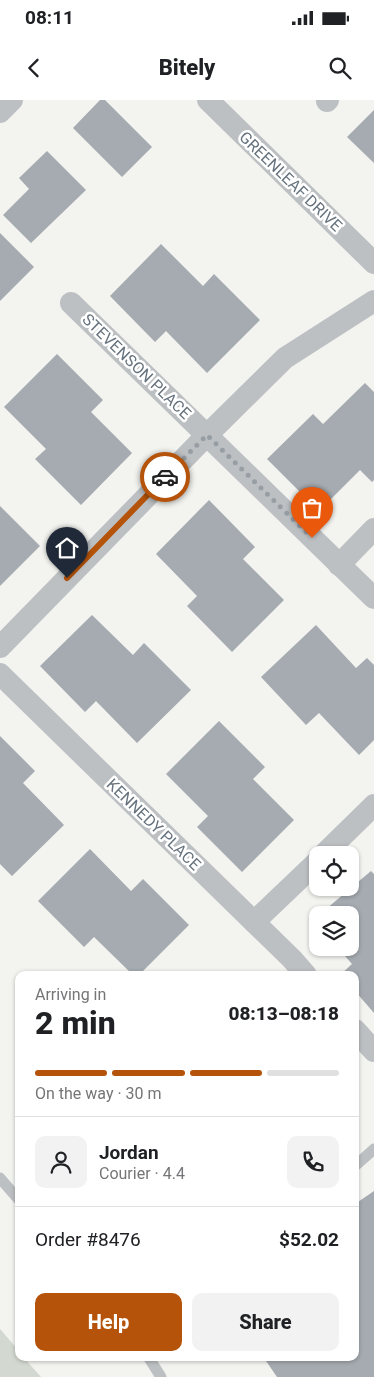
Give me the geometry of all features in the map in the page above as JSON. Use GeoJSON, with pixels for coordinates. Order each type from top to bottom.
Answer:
{"type":"FeatureCollection","features":[{"type":"Feature","properties":{"kind":"street"},"geometry":{"type":"LineString","coordinates":[[0,112],[12,100]]}},
{"type":"Feature","properties":{"kind":"street","name":"GREENLEAF DRIVE"},"geometry":{"type":"LineString","coordinates":[[208,100],[374,263]]}},
{"type":"Feature","properties":{"kind":"street"},"geometry":{"type":"LineString","coordinates":[[0,646],[285,358],[374,301]]}},
{"type":"Feature","properties":{"kind":"street","name":"STEVENSON PLACE"},"geometry":{"type":"LineString","coordinates":[[71,303],[374,598]]}},
{"type":"Feature","properties":{"kind":"street"},"geometry":{"type":"LineString","coordinates":[[339,565],[374,529]]}},
{"type":"Feature","properties":{"kind":"street","name":"KENNEDY PLACE"},"geometry":{"type":"LineString","coordinates":[[0,674],[302,971]]}},
{"type":"Feature","properties":{"kind":"street"},"geometry":{"type":"LineString","coordinates":[[332,846],[374,806]]}},
{"type":"Feature","properties":{"kind":"street"},"geometry":{"type":"LineString","coordinates":[[254,922],[309,870]]}},
{"type":"Feature","properties":{"kind":"street"},"geometry":{"type":"LineString","coordinates":[[359,1034],[374,1051]]}},
{"type":"Feature","properties":{"kind":"lane"},"geometry":{"type":"LineString","coordinates":[[359,1162],[374,1149]]}},
{"type":"Feature","properties":{"kind":"lane"},"geometry":{"type":"LineString","coordinates":[[0,1178],[15,1195]]}},
{"type":"Feature","properties":{"kind":"lane"},"geometry":{"type":"LineString","coordinates":[[151,1361],[161,1377]]}},
{"type":"Feature","properties":{"kind":"shaded area"},"geometry":{"type":"Polygon","coordinates":[[[0,1329],[15,1346],[15,1361],[27,1361],[41,1377],[0,1377],[0,1329]]]}},
{"type":"Feature","properties":{"kind":"building"},"geometry":{"type":"Polygon","coordinates":[[[100,100],[105,100],[152,147],[122,177],[73,128],[100,100]]]}},
{"type":"Feature","properties":{"kind":"building"},"geometry":{"type":"Polygon","coordinates":[[[374,110],[374,163],[347,137],[374,110]]]}},
{"type":"Feature","properties":{"kind":"building"},"geometry":{"type":"Polygon","coordinates":[[[47,151],[86,190],[31,243],[3,215],[29,189],[19,178],[47,151]]]}},
{"type":"Feature","properties":{"kind":"building"},"geometry":{"type":"Polygon","coordinates":[[[0,233],[34,267],[0,301],[0,233]]]}},
{"type":"Feature","properties":{"kind":"building"},"geometry":{"type":"Polygon","coordinates":[[[161,244],[203,286],[214,274],[260,320],[207,373],[166,331],[155,342],[110,296],[161,244]]]}},
{"type":"Feature","properties":{"kind":"building"},"geometry":{"type":"Polygon","coordinates":[[[57,354],[103,400],[91,412],[132,453],[81,505],[35,459],[46,449],[4,407],[57,354]]]}},
{"type":"Feature","properties":{"kind":"building"},"geometry":{"type":"Polygon","coordinates":[[[365,383],[374,392],[374,480],[372,482],[360,470],[319,511],[267,459],[313,414],[323,424],[365,383]]]}},
{"type":"Feature","properties":{"kind":"building"},"geometry":{"type":"Polygon","coordinates":[[[209,500],[255,547],[243,559],[284,600],[232,652],[187,606],[197,596],[156,554],[209,500]]]}},
{"type":"Feature","properties":{"kind":"building"},"geometry":{"type":"Polygon","coordinates":[[[0,506],[40,546],[0,586],[0,506]]]}},
{"type":"Feature","properties":{"kind":"building"},"geometry":{"type":"Polygon","coordinates":[[[92,615],[133,655],[144,643],[191,690],[137,743],[96,701],[85,712],[40,666],[92,615]]]}},
{"type":"Feature","properties":{"kind":"building"},"geometry":{"type":"Polygon","coordinates":[[[316,625],[356,668],[367,658],[374,665],[374,740],[359,755],[319,713],[306,725],[261,677],[316,625]]]}},
{"type":"Feature","properties":{"kind":"building"},"geometry":{"type":"Polygon","coordinates":[[[219,721],[265,767],[253,779],[294,820],[242,872],[197,827],[208,816],[166,774],[219,721]]]}},
{"type":"Feature","properties":{"kind":"building"},"geometry":{"type":"Polygon","coordinates":[[[0,736],[35,771],[23,783],[64,825],[12,876],[0,864],[0,736]]]}},
{"type":"Feature","properties":{"kind":"building"},"geometry":{"type":"Polygon","coordinates":[[[90,849],[131,891],[143,879],[189,925],[143,971],[129,971],[94,937],[84,947],[38,901],[90,849]]]}},
{"type":"Feature","properties":{"kind":"building"},"geometry":{"type":"Polygon","coordinates":[[[371,871],[374,874],[374,1013],[359,996],[359,971],[344,971],[352,964],[345,956],[359,956],[359,906],[330,906],[341,896],[359,896],[359,881],[371,871]]]}},
{"type":"Feature","properties":{"kind":"building"},"geometry":{"type":"Polygon","coordinates":[[[374,1191],[374,1377],[277,1377],[266,1361],[359,1361],[359,1201],[374,1191]]]}},
{"type":"Feature","properties":{"kind":"way so far"},"geometry":{"type":"LineString","coordinates":[[165,477],[207,435],[312,538]]}},
{"type":"Feature","properties":{"kind":"route"},"geometry":{"type":"LineString","coordinates":[[67,578],[165,477]]}}]}
